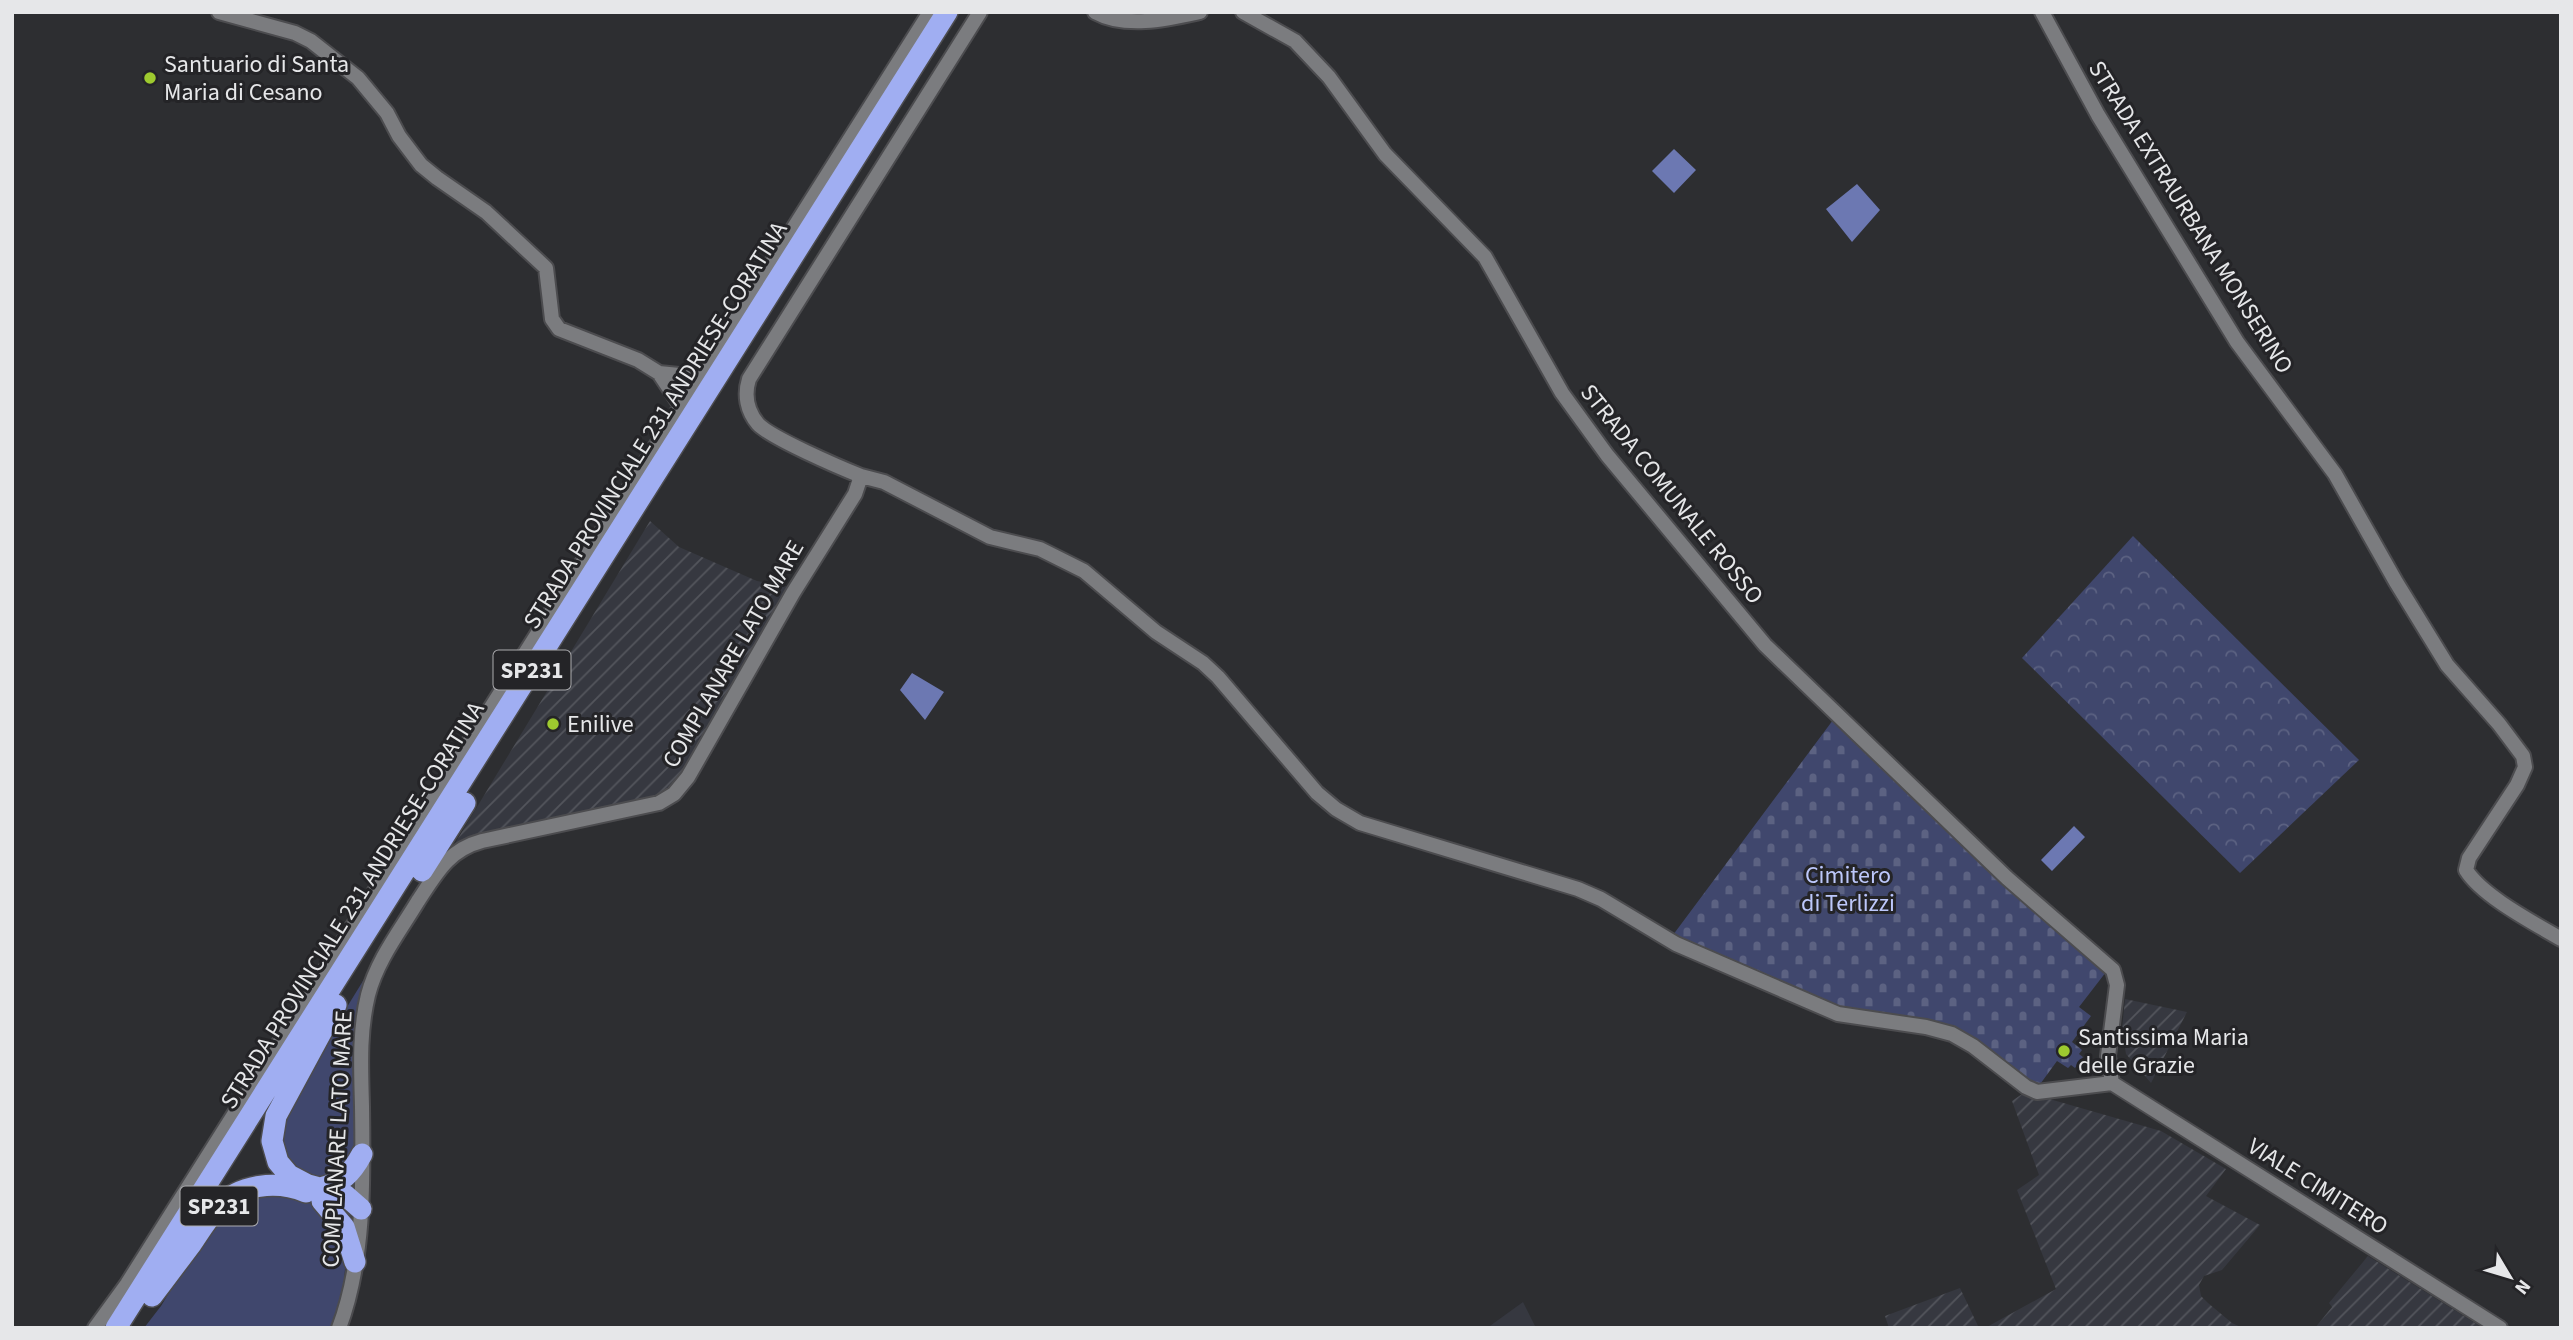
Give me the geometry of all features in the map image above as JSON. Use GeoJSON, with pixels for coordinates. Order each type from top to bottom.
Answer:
{"type":"FeatureCollection","features":[{"type":"Feature","properties":{"kind":"highway","name":"STRADA PROVINCIALE 231 ANDRIESE-CORATINA"},"geometry":{"type":"LineString","coordinates":[[116,1328],[947,12]]}},
{"type":"Feature","properties":{"kind":"highway","name":"STRADA PROVINCIALE 231 ANDRIESE-CORATINA"},"geometry":{"type":"LineString","coordinates":[[132,1328],[963,12]]}},
{"type":"Feature","properties":{"kind":"highway","name":"SP231"},"geometry":{"type":"LineString","coordinates":[[336,1005],[275,1116],[272,1130],[273,1148],[282,1168],[297,1180],[344,1210],[361,1209]]}},
{"type":"Feature","properties":{"kind":"highway"},"geometry":{"type":"LineString","coordinates":[[321,1194],[346,1177],[362,1154]]}},
{"type":"Feature","properties":{"kind":"highway","name":"SP231"},"geometry":{"type":"LineString","coordinates":[[152,1296],[218,1208],[232,1197],[257,1187],[281,1185],[321,1194],[344,1227],[355,1262]]}},
{"type":"Feature","properties":{"kind":"street"},"geometry":{"type":"LineString","coordinates":[[219,12],[295,33],[341,62],[375,97],[421,165],[486,212],[546,268],[552,319],[559,330],[621,351],[659,373],[699,377]]}},
{"type":"Feature","properties":{"kind":"street"},"geometry":{"type":"LineString","coordinates":[[95,1328],[127,1284],[930,12]]}},
{"type":"Feature","properties":{"kind":"street"},"geometry":{"type":"LineString","coordinates":[[980,12],[748,382],[748,405],[761,427],[861,476],[884,482],[977,531],[1040,549],[1084,570],[1156,632],[1210,670],[1317,793],[1360,823],[1578,889],[1601,899],[1676,944],[1839,1014],[1926,1027],[1952,1034],[2037,1092],[2112,1083]]}},
{"type":"Feature","properties":{"kind":"street"},"geometry":{"type":"LineString","coordinates":[[1095,12],[1112,20],[1132,22],[1200,12]]}},
{"type":"Feature","properties":{"kind":"street","name":"STRADA COMUNALE ROSSO"},"geometry":{"type":"LineString","coordinates":[[1243,12],[1295,41],[1329,77],[1385,154],[1485,257],[1562,394],[1606,455],[1765,645],[2007,878],[2113,970],[2117,985],[2108,1056],[2112,1083]]}},
{"type":"Feature","properties":{"kind":"street","name":"STRADA EXTRAURBANA MONSERINO"},"geometry":{"type":"LineString","coordinates":[[2042,12],[2098,115],[2237,342],[2335,474],[2396,582],[2447,664],[2500,724],[2523,756],[2525,767],[2517,785],[2469,858],[2466,870],[2506,905],[2561,939]]}},
{"type":"Feature","properties":{"kind":"street"},"geometry":{"type":"LineString","coordinates":[[659,373],[681,406]]}},
{"type":"Feature","properties":{"kind":"street","name":"COMPLANARE LATO MARE"},"geometry":{"type":"LineString","coordinates":[[348,1304],[361,1209],[361,1039],[369,992],[383,958],[441,865],[457,851],[475,843],[659,803],[679,789],[793,593],[855,494],[861,476]]}},
{"type":"Feature","properties":{"kind":"street","name":"VIALE CIMITERO"},"geometry":{"type":"LineString","coordinates":[[2112,1083],[2500,1328]]}},
{"type":"Feature","properties":{"kind":"street"},"geometry":{"type":"LineString","coordinates":[[339,1328],[348,1304]]}},
{"type":"Feature","properties":{"kind":"street"},"geometry":{"type":"LineString","coordinates":[[348,1304],[350,1328]]}},
{"type":"Feature","properties":{"kind":"shaded area"},"geometry":{"type":"Polygon","coordinates":[[[1674,149],[1696,170],[1674,193],[1652,171],[1674,149]]]}},
{"type":"Feature","properties":{"kind":"shaded area"},"geometry":{"type":"Polygon","coordinates":[[[1857,184],[1880,210],[1852,242],[1826,209],[1857,184]]]}},
{"type":"Feature","properties":{"kind":"shaded area"},"geometry":{"type":"Polygon","coordinates":[[[650,521],[679,547],[757,581],[790,587],[682,776],[669,791],[658,797],[467,839],[454,845],[650,521]]]}},
{"type":"Feature","properties":{"kind":"shaded area"},"geometry":{"type":"Polygon","coordinates":[[[912,673],[944,692],[925,720],[900,690],[912,673]]]}},
{"type":"Feature","properties":{"kind":"shaded area"},"geometry":{"type":"Polygon","coordinates":[[[2074,826],[2085,837],[2052,871],[2041,860],[2074,826]]]}},
{"type":"Feature","properties":{"kind":"shaded area"},"geometry":{"type":"Polygon","coordinates":[[[2125,999],[2187,1012],[2151,1083],[2126,1054],[2122,1029],[2125,999]]]}},
{"type":"Feature","properties":{"kind":"shaded area"},"geometry":{"type":"Polygon","coordinates":[[[2025,1092],[2161,1131],[2226,1169],[2206,1196],[2260,1225],[2222,1270],[2204,1276],[2199,1285],[2201,1296],[2208,1303],[2232,1323],[2243,1328],[1985,1328],[2056,1289],[2017,1190],[2039,1175],[2012,1101],[2025,1092]]]}},
{"type":"Feature","properties":{"kind":"shaded area"},"geometry":{"type":"Polygon","coordinates":[[[2368,1256],[2483,1328],[2315,1328],[2332,1307],[2329,1303],[2368,1256]]]}},
{"type":"Feature","properties":{"kind":"shaded area"},"geometry":{"type":"Polygon","coordinates":[[[1960,1288],[1979,1328],[1889,1328],[1885,1316],[1960,1288]]]}},
{"type":"Feature","properties":{"kind":"shaded area"},"geometry":{"type":"Polygon","coordinates":[[[1523,1302],[1536,1328],[1487,1328],[1523,1302]]]}},
{"type":"Feature","properties":{"kind":"green space"},"geometry":{"type":"Polygon","coordinates":[[[2133,536],[2359,760],[2240,873],[2022,658],[2133,536]]]}},
{"type":"Feature","properties":{"kind":"green space","name":"Cimitero di Terlizzi"},"geometry":{"type":"Polygon","coordinates":[[[1833,720],[1987,868],[2106,972],[2079,1007],[2091,1016],[2072,1042],[2082,1050],[2079,1054],[2083,1057],[2075,1068],[2071,1065],[2068,1068],[2057,1061],[2038,1087],[1955,1026],[1835,1006],[1673,935],[1833,720]]]}},
{"type":"Feature","properties":{"kind":"green space"},"geometry":{"type":"Polygon","coordinates":[[[374,963],[359,1006],[356,1024],[356,1149],[353,1160],[319,1182],[284,1162],[279,1123],[285,1108],[374,963]]]}},
{"type":"Feature","properties":{"kind":"green space"},"geometry":{"type":"Polygon","coordinates":[[[253,1194],[302,1195],[317,1204],[336,1227],[343,1244],[345,1261],[342,1291],[333,1328],[144,1328],[161,1306],[214,1218],[253,1194]]]}},
{"type":"Feature","properties":{"kind":"place","name":"Santuario di Santa Maria di Cesano"},"geometry":{"type":"Point","coordinates":[150,78]}},
{"type":"Feature","properties":{"kind":"place","name":"Enilive"},"geometry":{"type":"Point","coordinates":[553,724]}},
{"type":"Feature","properties":{"kind":"place","name":"Santissima Maria delle Grazie"},"geometry":{"type":"Point","coordinates":[2064,1051]}}]}
